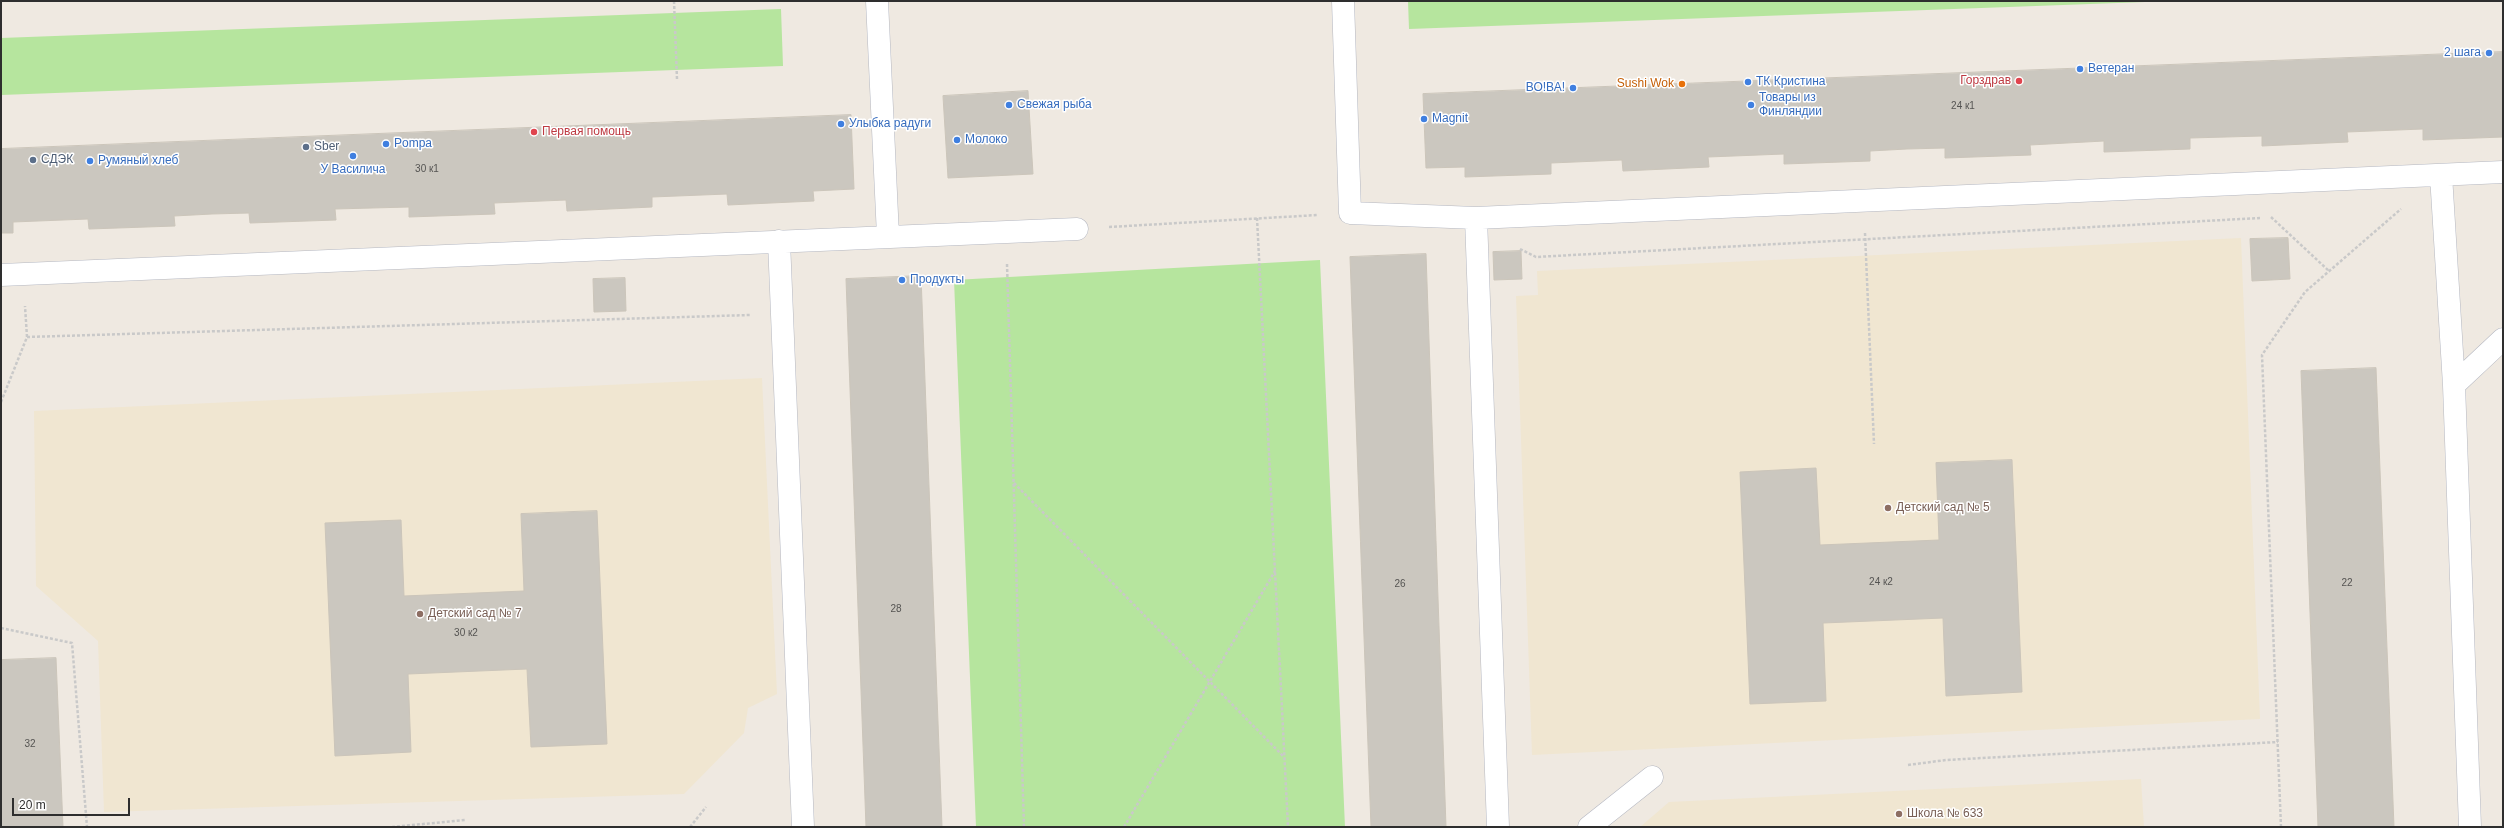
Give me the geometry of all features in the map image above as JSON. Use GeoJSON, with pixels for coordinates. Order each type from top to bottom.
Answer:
{"type":"FeatureCollection","features":[{"type":"Feature","properties":{"kind":"lane"},"geometry":{"type":"LineString","coordinates":[[877,1],[888,236]]}},
{"type":"Feature","properties":{"kind":"lane"},"geometry":{"type":"LineString","coordinates":[[1343,1],[1350,213],[1476,223],[1864,200],[2503,172]]}},
{"type":"Feature","properties":{"kind":"lane"},"geometry":{"type":"LineString","coordinates":[[2441,175],[2454,385],[2470,827]]}},
{"type":"Feature","properties":{"kind":"lane"},"geometry":{"type":"LineString","coordinates":[[1476,223],[1498,827]]}},
{"type":"Feature","properties":{"kind":"lane"},"geometry":{"type":"LineString","coordinates":[[1,275],[1077,229]]}},
{"type":"Feature","properties":{"kind":"lane"},"geometry":{"type":"LineString","coordinates":[[779,241],[803,827]]}},
{"type":"Feature","properties":{"kind":"lane"},"geometry":{"type":"LineString","coordinates":[[2454,385],[2503,339]]}},
{"type":"Feature","properties":{"kind":"lane"},"geometry":{"type":"LineString","coordinates":[[1589,827],[1652,777]]}},
{"type":"Feature","properties":{"kind":"path"},"geometry":{"type":"LineString","coordinates":[[674,1],[677,79]]}},
{"type":"Feature","properties":{"kind":"path"},"geometry":{"type":"LineString","coordinates":[[2281,827],[2262,355],[2305,292],[2441,175]]}},
{"type":"Feature","properties":{"kind":"path"},"geometry":{"type":"LineString","coordinates":[[1864,200],[1874,444]]}},
{"type":"Feature","properties":{"kind":"path"},"geometry":{"type":"LineString","coordinates":[[1077,229],[1350,213]]}},
{"type":"Feature","properties":{"kind":"path"},"geometry":{"type":"LineString","coordinates":[[1476,223],[1536,257],[2273,217],[2329,271]]}},
{"type":"Feature","properties":{"kind":"path"},"geometry":{"type":"LineString","coordinates":[[1257,218],[1288,827]]}},
{"type":"Feature","properties":{"kind":"path"},"geometry":{"type":"LineString","coordinates":[[1006,232],[1024,827]]}},
{"type":"Feature","properties":{"kind":"path"},"geometry":{"type":"LineString","coordinates":[[1,402],[27,337],[23,274]]}},
{"type":"Feature","properties":{"kind":"path"},"geometry":{"type":"LineString","coordinates":[[27,337],[782,314]]}},
{"type":"Feature","properties":{"kind":"path"},"geometry":{"type":"LineString","coordinates":[[1014,483],[1285,757]]}},
{"type":"Feature","properties":{"kind":"path"},"geometry":{"type":"LineString","coordinates":[[1124,827],[1275,571]]}},
{"type":"Feature","properties":{"kind":"path"},"geometry":{"type":"LineString","coordinates":[[1,628],[72,643],[87,827]]}},
{"type":"Feature","properties":{"kind":"path"},"geometry":{"type":"LineString","coordinates":[[1908,765],[1954,760],[2278,742]]}},
{"type":"Feature","properties":{"kind":"path"},"geometry":{"type":"LineString","coordinates":[[690,827],[706,807]]}},
{"type":"Feature","properties":{"kind":"path"},"geometry":{"type":"LineString","coordinates":[[392,827],[464,820]]}},
{"type":"Feature","properties":{"kind":"shaded area","name":"Детский сад № 5"},"geometry":{"type":"Polygon","coordinates":[[[2241,238],[2260,719],[1532,755],[1516,296],[1538,295],[1537,271],[2241,238]]]}},
{"type":"Feature","properties":{"kind":"shaded area","name":"Детский сад № 7"},"geometry":{"type":"Polygon","coordinates":[[[762,378],[777,694],[748,708],[744,733],[684,794],[104,812],[98,641],[36,586],[34,411],[762,378]]]}},
{"type":"Feature","properties":{"kind":"shaded area","name":"Школа № 633"},"geometry":{"type":"Polygon","coordinates":[[[2141,779],[2144,827],[1640,827],[1669,802],[2141,779]]]}},
{"type":"Feature","properties":{"kind":"green space"},"geometry":{"type":"Polygon","coordinates":[[[1408,1],[2172,1],[1409,29],[1408,1]]]}},
{"type":"Feature","properties":{"kind":"green space"},"geometry":{"type":"Polygon","coordinates":[[[781,9],[783,66],[1,95],[1,38],[781,9]]]}},
{"type":"Feature","properties":{"kind":"green space"},"geometry":{"type":"Polygon","coordinates":[[[1320,260],[1345,827],[976,827],[954,280],[1320,260]]]}},
{"type":"Feature","properties":{"kind":"building"},"geometry":{"type":"Polygon","coordinates":[[[2502,52],[2503,137],[2423,140],[2423,129],[2347,132],[2348,142],[2262,146],[2262,136],[2190,138],[2190,149],[2104,152],[2104,141],[2030,145],[2031,155],[1945,158],[1945,148],[1907,149],[1870,151],[1870,161],[1784,164],[1784,154],[1708,157],[1709,167],[1623,171],[1622,160],[1551,163],[1551,174],[1465,177],[1465,167],[1426,168],[1423,94],[2502,52]]]}},
{"type":"Feature","properties":{"kind":"building"},"geometry":{"type":"Polygon","coordinates":[[[1028,91],[1033,174],[948,178],[943,96],[1028,91]]]}},
{"type":"Feature","properties":{"kind":"building"},"geometry":{"type":"Polygon","coordinates":[[[851,115],[854,189],[813,191],[814,201],[728,205],[727,194],[652,197],[652,207],[567,211],[566,200],[494,203],[495,214],[409,217],[409,207],[335,209],[336,220],[250,223],[249,213],[212,214],[174,216],[175,226],[89,229],[88,219],[13,222],[13,233],[1,233],[1,149],[851,115]]]}},
{"type":"Feature","properties":{"kind":"building"},"geometry":{"type":"Polygon","coordinates":[[[2288,238],[2290,279],[2252,281],[2250,239],[2288,238]]]}},
{"type":"Feature","properties":{"kind":"building"},"geometry":{"type":"Polygon","coordinates":[[[1521,251],[1522,279],[1494,280],[1493,252],[1521,251]]]}},
{"type":"Feature","properties":{"kind":"building"},"geometry":{"type":"Polygon","coordinates":[[[1426,254],[1446,827],[1371,827],[1350,257],[1426,254]]]}},
{"type":"Feature","properties":{"kind":"building"},"geometry":{"type":"Polygon","coordinates":[[[921,276],[942,827],[866,827],[846,279],[921,276]]]}},
{"type":"Feature","properties":{"kind":"building"},"geometry":{"type":"Polygon","coordinates":[[[625,278],[626,311],[594,312],[593,279],[625,278]]]}},
{"type":"Feature","properties":{"kind":"building"},"geometry":{"type":"Polygon","coordinates":[[[2376,368],[2394,827],[2318,827],[2301,371],[2376,368]]]}},
{"type":"Feature","properties":{"kind":"building"},"geometry":{"type":"Polygon","coordinates":[[[2012,460],[2022,692],[1946,696],[1943,618],[1823,623],[1826,701],[1750,704],[1740,472],[1816,468],[1820,545],[1939,540],[1936,463],[2012,460]]]}},
{"type":"Feature","properties":{"kind":"building"},"geometry":{"type":"Polygon","coordinates":[[[597,511],[607,744],[531,747],[527,669],[408,674],[411,752],[335,756],[325,523],[401,520],[404,596],[524,591],[521,514],[597,511]]]}},
{"type":"Feature","properties":{"kind":"building"},"geometry":{"type":"Polygon","coordinates":[[[56,658],[63,827],[1,827],[1,660],[56,658]]]}},
{"type":"Feature","properties":{"kind":"place","name":"2 шага"},"geometry":{"type":"Point","coordinates":[2489,53]}},
{"type":"Feature","properties":{"kind":"place","name":"Ветеран"},"geometry":{"type":"Point","coordinates":[2080,69]}},
{"type":"Feature","properties":{"kind":"place","name":"Горздрав"},"geometry":{"type":"Point","coordinates":[2019,81]}},
{"type":"Feature","properties":{"kind":"place","name":"ТК Кристина"},"geometry":{"type":"Point","coordinates":[1748,82]}},
{"type":"Feature","properties":{"kind":"place","name":"Sushi Wok"},"geometry":{"type":"Point","coordinates":[1682,84]}},
{"type":"Feature","properties":{"kind":"place","name":"ВО!ВА!"},"geometry":{"type":"Point","coordinates":[1573,88]}},
{"type":"Feature","properties":{"kind":"place","name":"Свежая рыба"},"geometry":{"type":"Point","coordinates":[1009,105]}},
{"type":"Feature","properties":{"kind":"place","name":"Товары из Финляндии"},"geometry":{"type":"Point","coordinates":[1751,105]}},
{"type":"Feature","properties":{"kind":"place","name":"Magnit"},"geometry":{"type":"Point","coordinates":[1424,119]}},
{"type":"Feature","properties":{"kind":"place","name":"Улыбка радуги"},"geometry":{"type":"Point","coordinates":[841,124]}},
{"type":"Feature","properties":{"kind":"place","name":"Первая помощь"},"geometry":{"type":"Point","coordinates":[534,132]}},
{"type":"Feature","properties":{"kind":"place","name":"Молоко"},"geometry":{"type":"Point","coordinates":[957,140]}},
{"type":"Feature","properties":{"kind":"place","name":"Pompa"},"geometry":{"type":"Point","coordinates":[386,144]}},
{"type":"Feature","properties":{"kind":"place","name":"Sber"},"geometry":{"type":"Point","coordinates":[306,147]}},
{"type":"Feature","properties":{"kind":"place","name":"У Василича"},"geometry":{"type":"Point","coordinates":[353,156]}},
{"type":"Feature","properties":{"kind":"place","name":"СДЭК"},"geometry":{"type":"Point","coordinates":[33,160]}},
{"type":"Feature","properties":{"kind":"place","name":"Румяный хлеб"},"geometry":{"type":"Point","coordinates":[90,161]}},
{"type":"Feature","properties":{"kind":"place","name":"Продукты"},"geometry":{"type":"Point","coordinates":[902,280]}},
{"type":"Feature","properties":{"kind":"place","name":"Детский сад № 5"},"geometry":{"type":"Point","coordinates":[1888,508]}},
{"type":"Feature","properties":{"kind":"place","name":"Детский сад № 7"},"geometry":{"type":"Point","coordinates":[420,614]}},
{"type":"Feature","properties":{"kind":"place","name":"Школа № 633"},"geometry":{"type":"Point","coordinates":[1899,814]}}]}
